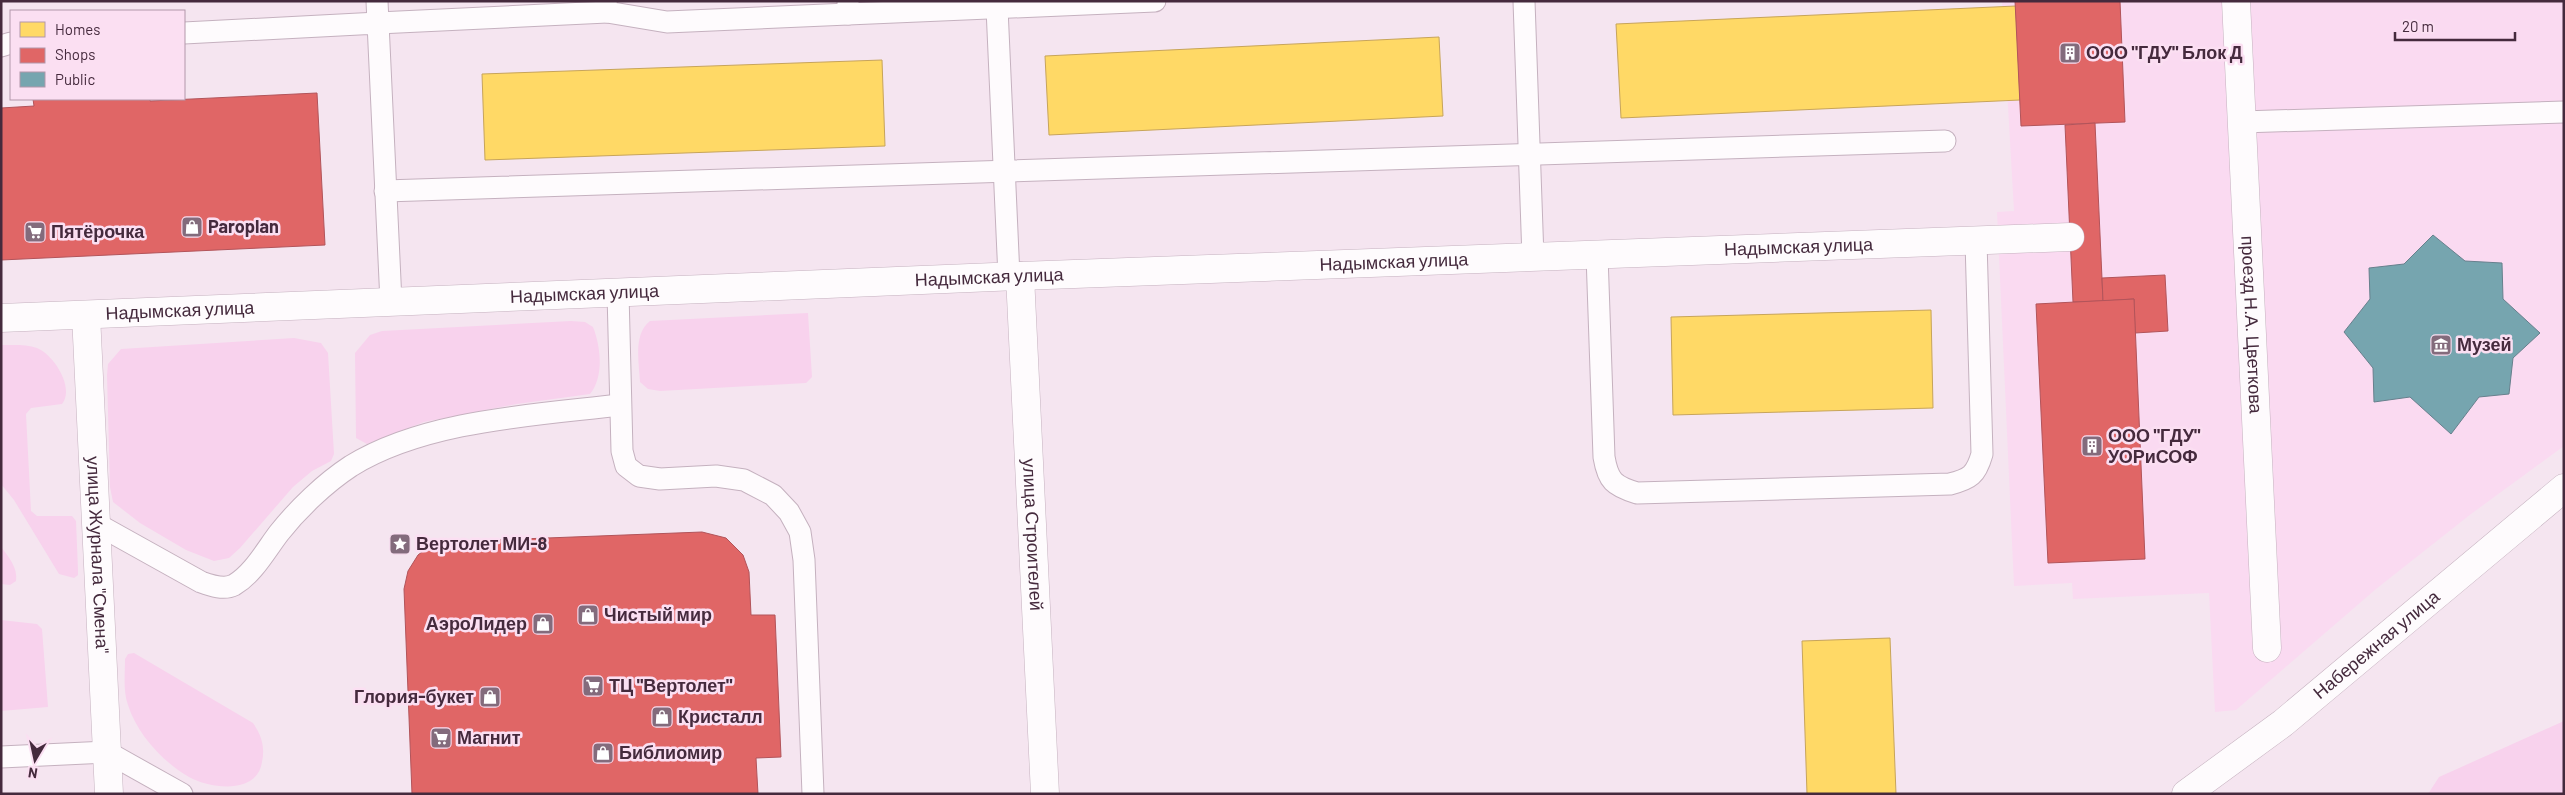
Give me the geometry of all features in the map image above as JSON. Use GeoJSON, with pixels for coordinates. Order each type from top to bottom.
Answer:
{"type":"FeatureCollection","features":[{"type":"Feature","properties":{"kind":"street","name":"проезд Н.А. Цветкова"},"geometry":{"type":"LineString","coordinates":[[2236,1],[2267,648]]}},
{"type":"Feature","properties":{"kind":"street","name":"Надымская улица"},"geometry":{"type":"LineString","coordinates":[[1,318],[2070,237]]}},
{"type":"Feature","properties":{"kind":"street","name":"улица Строителей"},"geometry":{"type":"LineString","coordinates":[[1015,277],[1045,794]]}},
{"type":"Feature","properties":{"kind":"street","name":"улица Журнала \"Смена\""},"geometry":{"type":"LineString","coordinates":[[86,315],[109,794]]}},
{"type":"Feature","properties":{"kind":"street","name":"Набережная улица"},"geometry":{"type":"LineString","coordinates":[[2186,794],[2283,722],[2564,488]]}},
{"type":"Feature","properties":{"kind":"lane"},"geometry":{"type":"LineString","coordinates":[[377,1],[391,302]]}},
{"type":"Feature","properties":{"kind":"lane"},"geometry":{"type":"LineString","coordinates":[[185,33],[378,23],[606,6],[667,22],[848,8],[997,8],[1155,1]]}},
{"type":"Feature","properties":{"kind":"lane"},"geometry":{"type":"LineString","coordinates":[[1524,1],[1533,258]]}},
{"type":"Feature","properties":{"kind":"lane"},"geometry":{"type":"LineString","coordinates":[[997,8],[1005,171],[1015,277]]}},
{"type":"Feature","properties":{"kind":"lane"},"geometry":{"type":"LineString","coordinates":[[2242,122],[2564,112]]}},
{"type":"Feature","properties":{"kind":"lane"},"geometry":{"type":"LineString","coordinates":[[386,191],[1945,141]]}},
{"type":"Feature","properties":{"kind":"lane"},"geometry":{"type":"LineString","coordinates":[[1597,255],[1604,457],[1607,474],[1619,488],[1637,493],[1950,484],[1967,480],[1978,468],[1982,454],[1976,241]]}},
{"type":"Feature","properties":{"kind":"lane"},"geometry":{"type":"LineString","coordinates":[[618,293],[622,451],[626,466],[639,476],[660,479],[716,476],[744,480],[774,495],[789,512],[800,532],[804,560],[814,794]]}},
{"type":"Feature","properties":{"kind":"lane"},"geometry":{"type":"LineString","coordinates":[[95,523],[201,582],[218,588],[233,585],[248,573],[281,531],[318,492],[352,466],[394,446],[437,432],[496,419],[620,405]]}},
{"type":"Feature","properties":{"kind":"lane"},"geometry":{"type":"LineString","coordinates":[[1,757],[107,752],[182,794]]}},
{"type":"Feature","properties":{"kind":"shaded area"},"geometry":{"type":"Polygon","coordinates":[[[2002,1],[2564,1],[2564,446],[2471,514],[2376,589],[2236,710],[2215,712],[2209,593],[2073,599],[2072,583],[2014,586],[1997,212],[2014,211],[2002,1]]]}},
{"type":"Feature","properties":{"kind":"shaded area"},"geometry":{"type":"Polygon","coordinates":[[[808,313],[812,377],[806,383],[660,391],[648,389],[640,382],[639,341],[641,333],[650,321],[808,313]]]}},
{"type":"Feature","properties":{"kind":"shaded area"},"geometry":{"type":"Polygon","coordinates":[[[571,321],[585,322],[593,327],[596,335],[600,362],[598,379],[590,394],[517,404],[424,422],[367,444],[356,438],[355,353],[370,335],[382,331],[571,321]]]}},
{"type":"Feature","properties":{"kind":"shaded area"},"geometry":{"type":"Polygon","coordinates":[[[294,338],[321,343],[328,353],[334,454],[331,461],[312,471],[293,487],[229,558],[214,561],[186,550],[140,523],[113,502],[110,487],[107,375],[108,364],[121,349],[294,338]]]}},
{"type":"Feature","properties":{"kind":"shaded area"},"geometry":{"type":"Polygon","coordinates":[[[1,345],[24,345],[37,348],[50,357],[64,381],[66,389],[62,404],[31,408],[26,414],[31,511],[37,516],[72,516],[76,521],[78,575],[74,578],[59,574],[14,500],[1,484],[1,345]]]}},
{"type":"Feature","properties":{"kind":"shaded area"},"geometry":{"type":"Polygon","coordinates":[[[1,547],[10,559],[16,572],[16,581],[10,585],[1,584],[1,547]]]}},
{"type":"Feature","properties":{"kind":"shaded area"},"geometry":{"type":"Polygon","coordinates":[[[1,620],[37,624],[42,629],[48,707],[1,711],[1,620]]]}},
{"type":"Feature","properties":{"kind":"shaded area"},"geometry":{"type":"Polygon","coordinates":[[[134,653],[253,723],[261,737],[263,751],[258,773],[252,780],[232,786],[220,786],[198,781],[179,771],[152,746],[144,737],[132,716],[126,700],[125,659],[128,654],[134,653]]]}},
{"type":"Feature","properties":{"kind":"shaded area"},"geometry":{"type":"Polygon","coordinates":[[[2564,721],[2564,794],[2428,794],[2439,777],[2564,721]]]}},
{"type":"Feature","properties":{"kind":"building: Homes"},"geometry":{"type":"Polygon","coordinates":[[[2016,6],[2020,100],[1621,118],[1616,24],[2016,6]]]}},
{"type":"Feature","properties":{"kind":"building: Homes"},"geometry":{"type":"Polygon","coordinates":[[[1439,37],[1443,116],[1049,135],[1045,56],[1439,37]]]}},
{"type":"Feature","properties":{"kind":"building: Homes"},"geometry":{"type":"Polygon","coordinates":[[[882,60],[885,146],[485,160],[482,74],[882,60]]]}},
{"type":"Feature","properties":{"kind":"building: Homes"},"geometry":{"type":"Polygon","coordinates":[[[1931,310],[1933,408],[1673,415],[1671,317],[1931,310]]]}},
{"type":"Feature","properties":{"kind":"building: Homes"},"geometry":{"type":"Polygon","coordinates":[[[1890,638],[1896,794],[1807,794],[1802,641],[1890,638]]]}},
{"type":"Feature","properties":{"kind":"building: Shops","name":"ООО \"ГДУ\" Блок Д"},"geometry":{"type":"Polygon","coordinates":[[[2015,1],[2120,1],[2125,122],[2021,126],[2015,1]]]}},
{"type":"Feature","properties":{"kind":"building: Shops"},"geometry":{"type":"Polygon","coordinates":[[[317,93],[325,245],[1,260],[1,108],[34,106],[33,100],[150,101],[317,93]]]}},
{"type":"Feature","properties":{"kind":"building: Shops"},"geometry":{"type":"Polygon","coordinates":[[[2095,123],[2103,301],[2073,302],[2065,125],[2095,123]]]}},
{"type":"Feature","properties":{"kind":"building: Shops"},"geometry":{"type":"Polygon","coordinates":[[[2165,275],[2168,331],[2135,333],[2134,299],[2103,301],[2102,278],[2165,275]]]}},
{"type":"Feature","properties":{"kind":"building: Shops","name":"ООО \"ГДУ\" УОРиСОФ"},"geometry":{"type":"Polygon","coordinates":[[[2134,299],[2145,559],[2048,563],[2036,304],[2134,299]]]}},
{"type":"Feature","properties":{"kind":"building: Shops","name":"ТЦ \"Вертолет\""},"geometry":{"type":"Polygon","coordinates":[[[702,532],[726,538],[743,555],[749,572],[751,615],[775,615],[781,757],[756,758],[758,794],[412,794],[404,589],[408,571],[418,555],[427,548],[444,542],[702,532]]]}},
{"type":"Feature","properties":{"kind":"building: Public","name":"Музей"},"geometry":{"type":"Polygon","coordinates":[[[2433,235],[2465,261],[2502,263],[2503,299],[2540,333],[2513,358],[2509,394],[2479,397],[2451,434],[2410,397],[2374,402],[2373,368],[2344,332],[2370,299],[2369,268],[2404,264],[2433,235]]]}},
{"type":"Feature","properties":{"kind":"place","name":"ООО \"ГДУ\" Блок Д"},"geometry":{"type":"Point","coordinates":[2070,53]}},
{"type":"Feature","properties":{"kind":"place","name":"Paroplan"},"geometry":{"type":"Point","coordinates":[192,227]}},
{"type":"Feature","properties":{"kind":"place","name":"Пятёрочка"},"geometry":{"type":"Point","coordinates":[35,232]}},
{"type":"Feature","properties":{"kind":"place","name":"Музей"},"geometry":{"type":"Point","coordinates":[2441,345]}},
{"type":"Feature","properties":{"kind":"place","name":"ООО \"ГДУ\" УОРиСОФ"},"geometry":{"type":"Point","coordinates":[2092,446]}},
{"type":"Feature","properties":{"kind":"place","name":"Вертолет МИ-8"},"geometry":{"type":"Point","coordinates":[400,544]}},
{"type":"Feature","properties":{"kind":"place","name":"Чистый мир"},"geometry":{"type":"Point","coordinates":[588,615]}},
{"type":"Feature","properties":{"kind":"place","name":"АэроЛидер"},"geometry":{"type":"Point","coordinates":[543,624]}},
{"type":"Feature","properties":{"kind":"place","name":"ТЦ \"Вертолет\""},"geometry":{"type":"Point","coordinates":[593,686]}},
{"type":"Feature","properties":{"kind":"place","name":"Глория-букет"},"geometry":{"type":"Point","coordinates":[490,697]}},
{"type":"Feature","properties":{"kind":"place","name":"Кристалл"},"geometry":{"type":"Point","coordinates":[662,717]}},
{"type":"Feature","properties":{"kind":"place","name":"Магнит"},"geometry":{"type":"Point","coordinates":[441,738]}},
{"type":"Feature","properties":{"kind":"place","name":"Библиомир"},"geometry":{"type":"Point","coordinates":[603,753]}}]}
